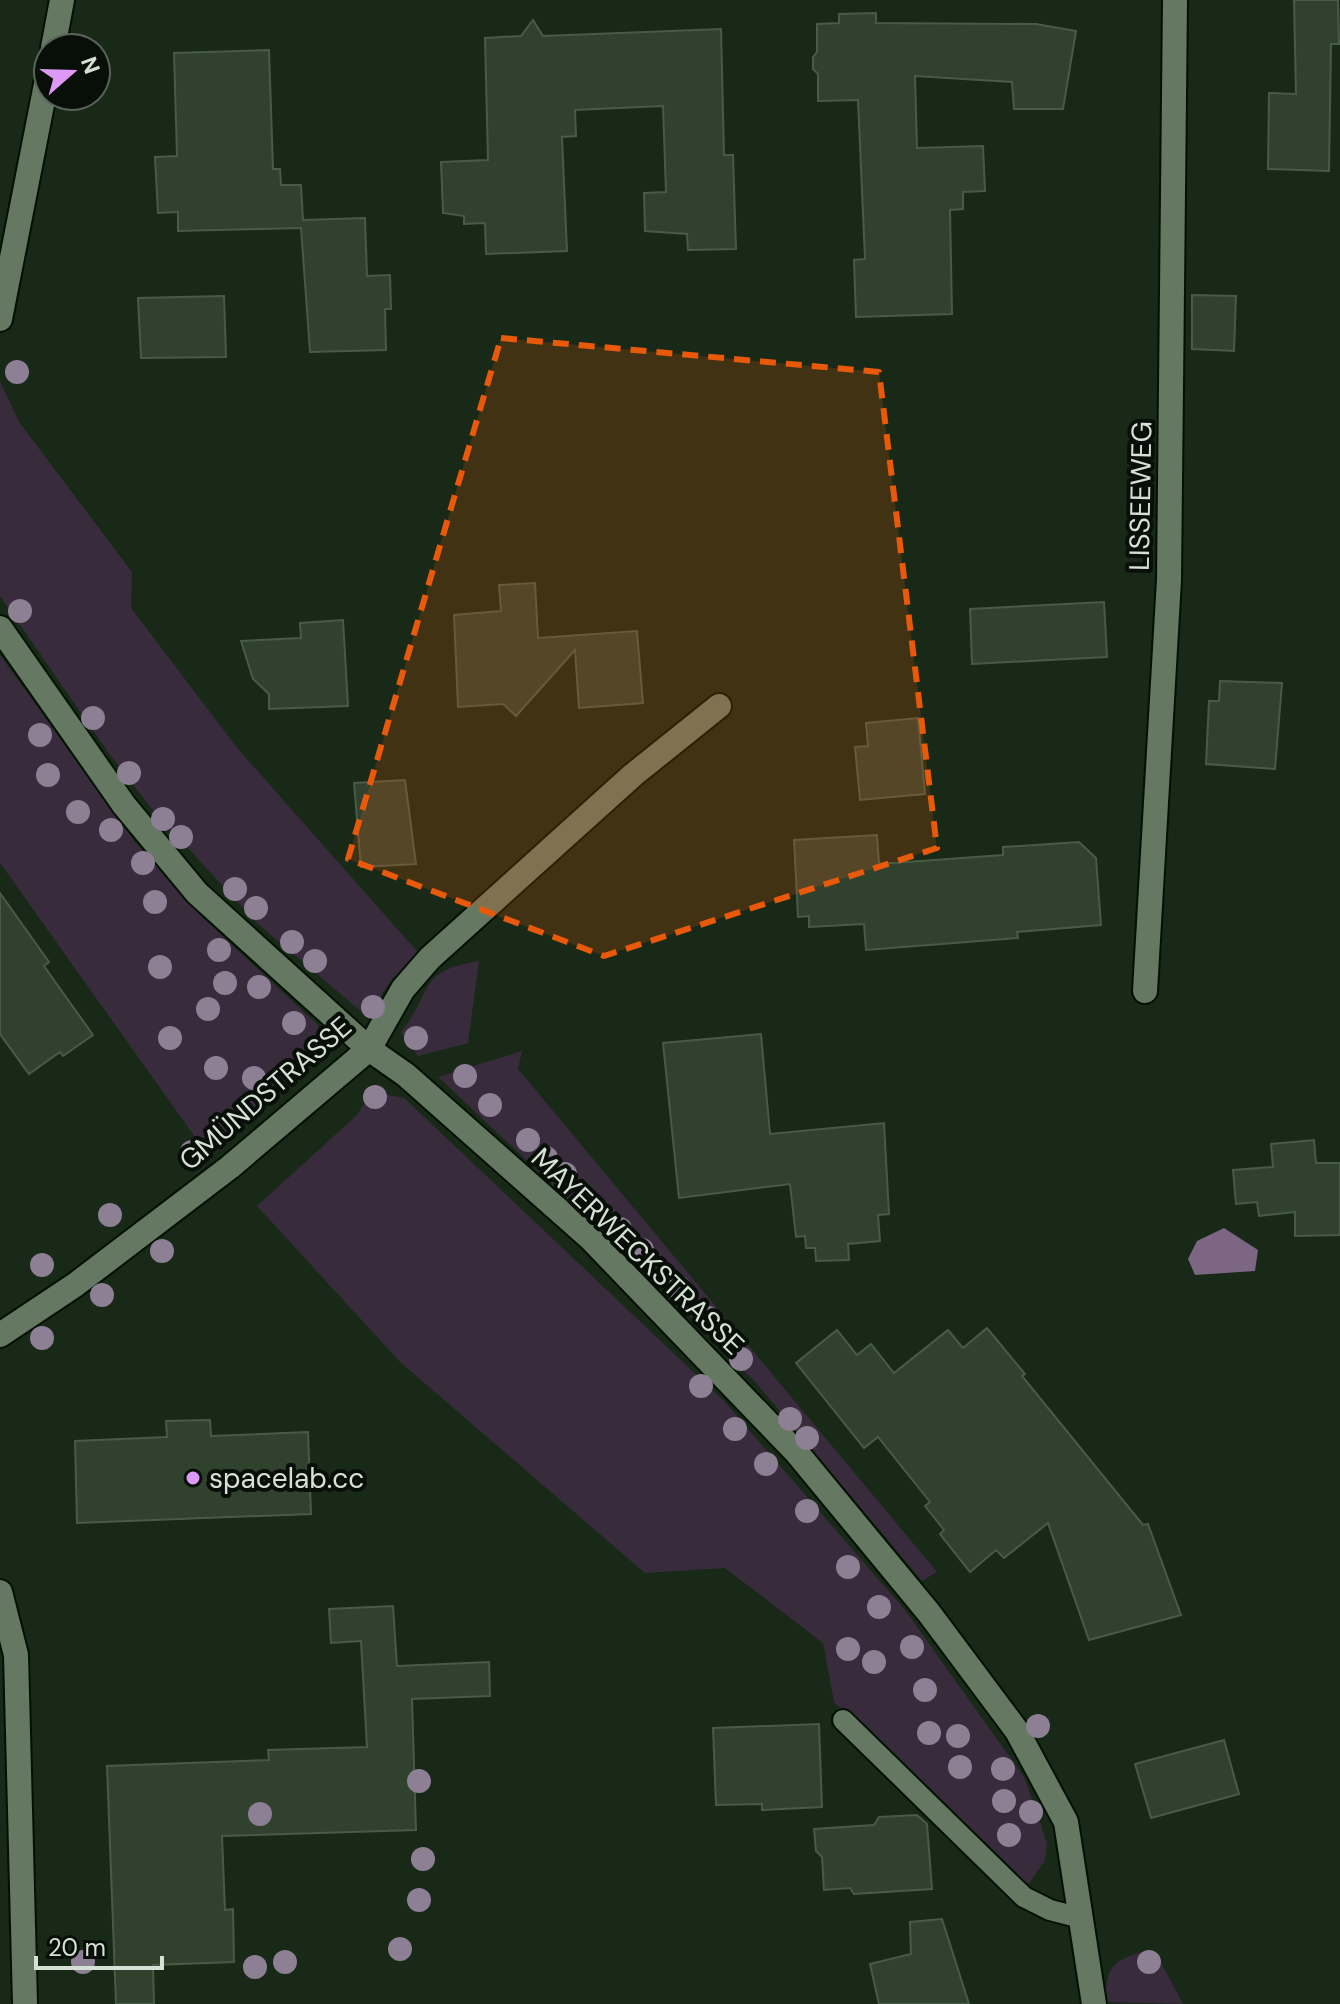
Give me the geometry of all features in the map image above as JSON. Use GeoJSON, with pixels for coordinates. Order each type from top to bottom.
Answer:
{"type":"FeatureCollection","features":[{"type":"Feature","properties":{"kind":"street"},"geometry":{"type":"LineString","coordinates":[[56,32],[62,0]]}},
{"type":"Feature","properties":{"kind":"street","name":"LISSEEWEG"},"geometry":{"type":"LineString","coordinates":[[1145,991],[1169,580],[1175,0]]}},
{"type":"Feature","properties":{"kind":"street"},"geometry":{"type":"LineString","coordinates":[[0,319],[41,112]]}},
{"type":"Feature","properties":{"kind":"street","name":"MAYERWECKSTRASSE"},"geometry":{"type":"LineString","coordinates":[[0,628],[124,805],[197,893],[369,1049],[406,1075],[590,1238],[797,1453],[929,1613],[1017,1731],[1066,1822],[1094,2004]]}},
{"type":"Feature","properties":{"kind":"street","name":"GMÜNDSTRASSE"},"geometry":{"type":"LineString","coordinates":[[0,1335],[75,1285],[218,1176],[369,1049],[403,989],[430,958],[633,775],[719,706]]}},
{"type":"Feature","properties":{"kind":"street"},"geometry":{"type":"LineString","coordinates":[[0,1592],[16,1655],[25,2004]]}},
{"type":"Feature","properties":{"kind":"lane"},"geometry":{"type":"LineString","coordinates":[[843,1720],[1024,1897],[1050,1910],[1081,1918]]}},
{"type":"Feature","properties":{"kind":"highlighted area"},"geometry":{"type":"Polygon","coordinates":[[[501,338],[879,372],[937,848],[604,956],[348,859],[501,338]]]}},
{"type":"Feature","properties":{"kind":"shaded area"},"geometry":{"type":"Polygon","coordinates":[[[0,381],[19,422],[132,572],[131,608],[238,749],[422,957],[402,970],[390,983],[370,1019],[257,923],[152,809],[108,752],[0,596],[0,381]]]}},
{"type":"Feature","properties":{"kind":"shaded area"},"geometry":{"type":"Polygon","coordinates":[[[0,655],[135,842],[203,918],[318,1025],[322,1046],[306,1064],[205,1151],[0,863],[0,655]]]}},
{"type":"Feature","properties":{"kind":"shaded area"},"geometry":{"type":"Polygon","coordinates":[[[479,961],[468,1043],[418,1056],[401,1032],[429,985],[445,971],[479,961]]]}},
{"type":"Feature","properties":{"kind":"shaded area"},"geometry":{"type":"Polygon","coordinates":[[[522,1051],[518,1069],[937,1572],[922,1581],[758,1385],[655,1281],[438,1077],[522,1051]]]}},
{"type":"Feature","properties":{"kind":"shaded area"},"geometry":{"type":"Polygon","coordinates":[[[372,1092],[404,1098],[724,1401],[905,1610],[1024,1777],[1047,1843],[1045,1860],[1024,1891],[834,1702],[823,1643],[725,1568],[645,1573],[400,1362],[257,1206],[357,1115],[372,1092]]]}},
{"type":"Feature","properties":{"kind":"shaded area"},"geometry":{"type":"Polygon","coordinates":[[[1224,1228],[1258,1250],[1255,1271],[1195,1275],[1188,1259],[1197,1241],[1224,1228]]]}},
{"type":"Feature","properties":{"kind":"shaded area"},"geometry":{"type":"Polygon","coordinates":[[[1141,1952],[1159,1959],[1183,2004],[1104,2002],[1112,1968],[1141,1952]]]}},
{"type":"Feature","properties":{"kind":"building"},"geometry":{"type":"Polygon","coordinates":[[[1294,0],[1338,0],[1339,44],[1331,44],[1329,171],[1268,169],[1269,93],[1296,94],[1294,0]]]}},
{"type":"Feature","properties":{"kind":"building"},"geometry":{"type":"Polygon","coordinates":[[[876,13],[876,23],[1036,24],[1076,31],[1063,109],[1014,109],[1012,82],[915,76],[917,148],[983,146],[985,191],[963,192],[963,209],[950,210],[952,314],[856,317],[854,260],[865,259],[858,100],[818,101],[818,74],[813,69],[813,57],[817,52],[817,24],[839,23],[839,14],[876,13]]]}},
{"type":"Feature","properties":{"kind":"building"},"geometry":{"type":"Polygon","coordinates":[[[533,20],[543,36],[721,29],[724,155],[733,155],[736,249],[688,250],[687,234],[645,231],[644,193],[666,192],[663,106],[575,110],[576,136],[562,137],[567,251],[486,254],[485,223],[464,224],[464,216],[443,213],[441,162],[488,160],[485,38],[521,36],[533,20]]]}},
{"type":"Feature","properties":{"kind":"building"},"geometry":{"type":"Polygon","coordinates":[[[269,50],[273,169],[280,169],[281,185],[301,185],[303,220],[365,218],[367,276],[390,275],[391,309],[385,309],[386,350],[310,352],[301,228],[178,231],[178,212],[158,213],[155,157],[177,156],[174,53],[269,50]]]}},
{"type":"Feature","properties":{"kind":"building"},"geometry":{"type":"Polygon","coordinates":[[[1192,295],[1236,296],[1234,351],[1192,349],[1192,295]]]}},
{"type":"Feature","properties":{"kind":"building"},"geometry":{"type":"Polygon","coordinates":[[[224,296],[226,357],[141,358],[138,298],[224,296]]]}},
{"type":"Feature","properties":{"kind":"building"},"geometry":{"type":"Polygon","coordinates":[[[535,583],[538,638],[637,631],[643,703],[579,708],[575,650],[516,716],[503,704],[458,707],[454,615],[501,611],[499,585],[535,583]]]}},
{"type":"Feature","properties":{"kind":"building"},"geometry":{"type":"Polygon","coordinates":[[[1104,602],[1107,657],[972,664],[970,609],[1104,602]]]}},
{"type":"Feature","properties":{"kind":"building"},"geometry":{"type":"Polygon","coordinates":[[[343,620],[348,706],[269,709],[269,694],[253,679],[241,641],[301,638],[300,623],[343,620]]]}},
{"type":"Feature","properties":{"kind":"building"},"geometry":{"type":"Polygon","coordinates":[[[1220,681],[1282,683],[1275,769],[1206,764],[1209,701],[1219,701],[1220,681]]]}},
{"type":"Feature","properties":{"kind":"building"},"geometry":{"type":"Polygon","coordinates":[[[918,718],[925,794],[860,800],[855,747],[868,746],[866,723],[918,718]]]}},
{"type":"Feature","properties":{"kind":"building"},"geometry":{"type":"Polygon","coordinates":[[[405,780],[416,864],[361,867],[354,783],[405,780]]]}},
{"type":"Feature","properties":{"kind":"building"},"geometry":{"type":"Polygon","coordinates":[[[877,835],[879,864],[1003,855],[1003,847],[1079,842],[1096,858],[1101,925],[1017,932],[1018,938],[866,950],[864,924],[809,927],[809,916],[798,917],[794,840],[877,835]]]}},
{"type":"Feature","properties":{"kind":"building"},"geometry":{"type":"Polygon","coordinates":[[[0,893],[49,962],[44,966],[93,1035],[63,1056],[60,1052],[29,1074],[0,1034],[0,893]]]}},
{"type":"Feature","properties":{"kind":"building"},"geometry":{"type":"Polygon","coordinates":[[[761,1034],[770,1134],[884,1123],[889,1214],[878,1215],[880,1241],[848,1244],[849,1260],[816,1261],[815,1248],[806,1248],[805,1236],[796,1237],[790,1184],[679,1198],[663,1043],[761,1034]]]}},
{"type":"Feature","properties":{"kind":"building"},"geometry":{"type":"Polygon","coordinates":[[[1314,1140],[1316,1163],[1340,1163],[1340,1235],[1295,1236],[1295,1212],[1259,1216],[1257,1202],[1236,1204],[1233,1170],[1273,1167],[1271,1144],[1314,1140]]]}},
{"type":"Feature","properties":{"kind":"building"},"geometry":{"type":"Polygon","coordinates":[[[987,1328],[1143,1525],[1148,1524],[1181,1615],[1089,1640],[1048,1523],[1004,1558],[996,1550],[970,1572],[940,1534],[944,1530],[925,1506],[930,1502],[878,1437],[864,1448],[796,1363],[837,1330],[857,1355],[871,1344],[894,1373],[948,1330],[963,1348],[987,1328]]]}},
{"type":"Feature","properties":{"kind":"building","name":"spacelab.cc"},"geometry":{"type":"Polygon","coordinates":[[[210,1420],[211,1436],[308,1432],[311,1514],[77,1523],[75,1441],[167,1437],[166,1421],[210,1420]]]}},
{"type":"Feature","properties":{"kind":"building"},"geometry":{"type":"Polygon","coordinates":[[[393,1606],[397,1666],[489,1662],[490,1696],[412,1699],[416,1830],[222,1836],[225,1910],[233,1909],[234,1962],[153,1965],[154,2004],[116,2004],[107,1766],[269,1760],[268,1750],[367,1747],[361,1641],[331,1643],[329,1609],[393,1606]]]}},
{"type":"Feature","properties":{"kind":"building"},"geometry":{"type":"Polygon","coordinates":[[[819,1724],[822,1807],[762,1810],[762,1804],[716,1805],[713,1728],[819,1724]]]}},
{"type":"Feature","properties":{"kind":"building"},"geometry":{"type":"Polygon","coordinates":[[[1224,1740],[1239,1794],[1151,1818],[1135,1764],[1224,1740]]]}},
{"type":"Feature","properties":{"kind":"building"},"geometry":{"type":"Polygon","coordinates":[[[917,1815],[927,1824],[932,1889],[854,1894],[850,1888],[824,1890],[822,1857],[816,1851],[814,1829],[874,1825],[879,1817],[917,1815]]]}},
{"type":"Feature","properties":{"kind":"building"},"geometry":{"type":"Polygon","coordinates":[[[942,1919],[969,2004],[879,2004],[870,1964],[911,1954],[910,1922],[942,1919]]]}},
{"type":"Feature","properties":{"kind":"place","name":"spacelab.cc"},"geometry":{"type":"Point","coordinates":[193,1478]}}]}
